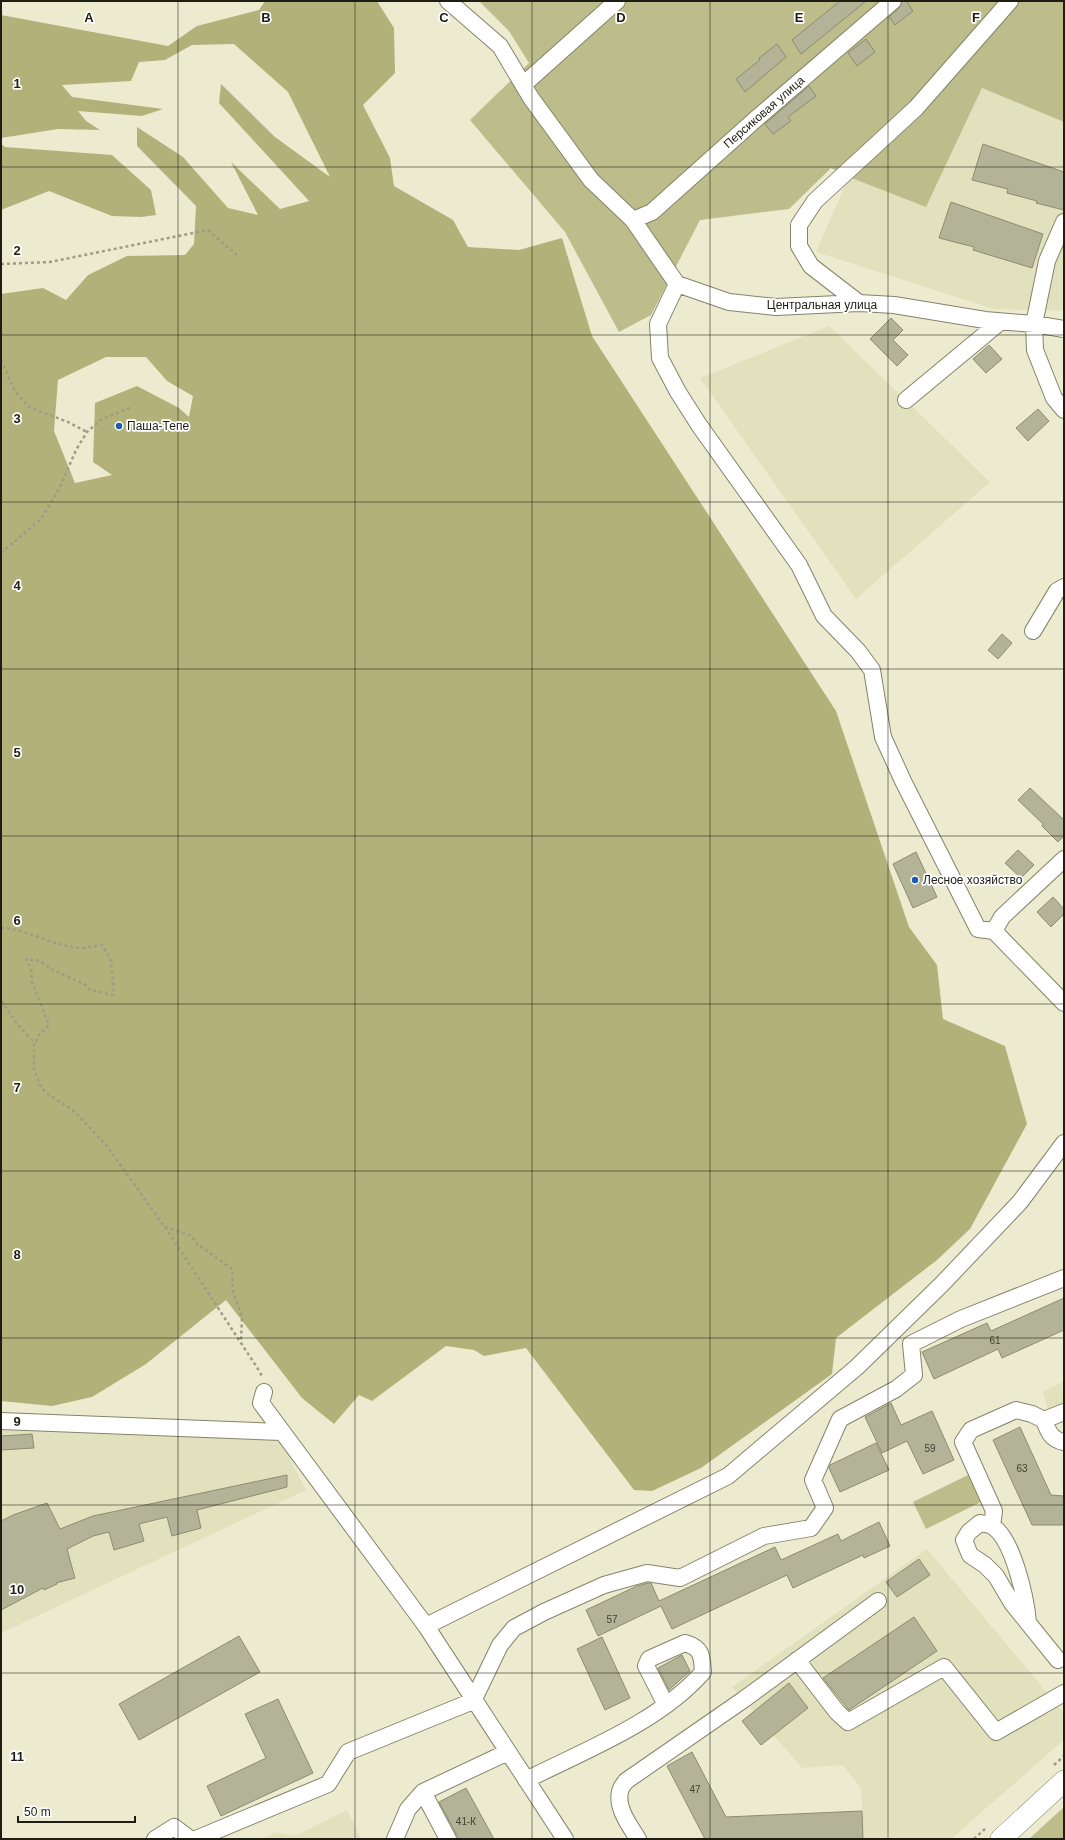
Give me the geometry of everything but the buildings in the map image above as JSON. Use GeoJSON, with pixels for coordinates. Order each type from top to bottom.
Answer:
{"type":"FeatureCollection","features":[{"type":"Feature","properties":{"kind":"main road"},"geometry":{"type":"LineString","coordinates":[[1001,1839],[1064,1781]]}},
{"type":"Feature","properties":{"kind":"street"},"geometry":{"type":"LineString","coordinates":[[448,1],[500,46],[523,85],[591,180],[633,220],[678,284],[658,324],[660,358],[678,392],[699,425],[799,566],[824,616],[858,651],[872,670],[883,737],[903,781],[978,929],[994,931],[1064,1003]]}},
{"type":"Feature","properties":{"kind":"street"},"geometry":{"type":"LineString","coordinates":[[523,85],[617,1]]}},
{"type":"Feature","properties":{"kind":"street","name":"Персиковая улица"},"geometry":{"type":"LineString","coordinates":[[633,220],[652,212],[757,118],[893,1]]}},
{"type":"Feature","properties":{"kind":"street"},"geometry":{"type":"LineString","coordinates":[[859,303],[811,266],[799,246],[799,225],[814,201],[916,108],[1010,1]]}},
{"type":"Feature","properties":{"kind":"street"},"geometry":{"type":"LineString","coordinates":[[1064,222],[1047,261],[1034,324],[1035,350],[1054,398],[1064,410]]}},
{"type":"Feature","properties":{"kind":"street","name":"Центральная улица"},"geometry":{"type":"LineString","coordinates":[[678,284],[729,302],[768,306],[859,303],[894,305],[1000,322],[1034,324],[1064,329]]}},
{"type":"Feature","properties":{"kind":"street"},"geometry":{"type":"LineString","coordinates":[[906,400],[1000,322]]}},
{"type":"Feature","properties":{"kind":"street"},"geometry":{"type":"LineString","coordinates":[[1033,631],[1057,591],[1064,587]]}},
{"type":"Feature","properties":{"kind":"street"},"geometry":{"type":"LineString","coordinates":[[994,931],[1002,917],[1064,859]]}},
{"type":"Feature","properties":{"kind":"street"},"geometry":{"type":"LineString","coordinates":[[426,1626],[728,1476],[857,1367],[942,1284],[1020,1202],[1064,1143]]}},
{"type":"Feature","properties":{"kind":"street"},"geometry":{"type":"LineString","coordinates":[[196,1839],[328,1784],[348,1752],[473,1701],[500,1645],[514,1628],[544,1612],[604,1585],[647,1573],[680,1578],[764,1536],[810,1528],[825,1508],[813,1480],[840,1419],[896,1389],[914,1375],[911,1344],[961,1319],[1064,1278]]}},
{"type":"Feature","properties":{"kind":"street"},"geometry":{"type":"LineString","coordinates":[[264,1392],[261,1403],[426,1626],[473,1701],[566,1839]]}},
{"type":"Feature","properties":{"kind":"street"},"geometry":{"type":"LineString","coordinates":[[992,1526],[994,1511],[963,1442],[971,1430],[1016,1410],[1032,1414],[1044,1420],[1049,1434],[1058,1441],[1064,1442]]}},
{"type":"Feature","properties":{"kind":"street"},"geometry":{"type":"LineString","coordinates":[[1044,1420],[1064,1412]]}},
{"type":"Feature","properties":{"kind":"street"},"geometry":{"type":"LineString","coordinates":[[1,1421],[282,1432]]}},
{"type":"Feature","properties":{"kind":"street"},"geometry":{"type":"LineString","coordinates":[[1028,1622],[1026,1605],[1011,1550],[992,1526],[980,1523],[969,1532],[964,1540],[970,1555],[985,1565],[996,1576],[1012,1603],[1061,1664]]}},
{"type":"Feature","properties":{"kind":"street"},"geometry":{"type":"LineString","coordinates":[[638,1839],[619,1802],[620,1791],[626,1780],[878,1601]]}},
{"type":"Feature","properties":{"kind":"street"},"geometry":{"type":"LineString","coordinates":[[1061,1664],[1056,1652],[1064,1645]]}},
{"type":"Feature","properties":{"kind":"street"},"geometry":{"type":"LineString","coordinates":[[797,1660],[837,1712],[848,1722],[944,1667],[996,1732],[1064,1693]]}},
{"type":"Feature","properties":{"kind":"street"},"geometry":{"type":"LineString","coordinates":[[526,1780],[644,1721],[666,1705]]}},
{"type":"Feature","properties":{"kind":"street"},"geometry":{"type":"LineString","coordinates":[[395,1839],[408,1809],[423,1792],[508,1752]]}},
{"type":"Feature","properties":{"kind":"street"},"geometry":{"type":"LineString","coordinates":[[423,1792],[448,1839]]}},
{"type":"Feature","properties":{"kind":"street"},"geometry":{"type":"LineString","coordinates":[[156,1839],[174,1827],[190,1839]]}},
{"type":"Feature","properties":{"kind":"path"},"geometry":{"type":"LineString","coordinates":[[1,264],[50,262],[208,230],[237,255]]}},
{"type":"Feature","properties":{"kind":"path"},"geometry":{"type":"LineString","coordinates":[[1,360],[15,391],[29,407],[68,422],[87,432]]}},
{"type":"Feature","properties":{"kind":"path"},"geometry":{"type":"LineString","coordinates":[[1,553],[42,519],[60,487],[76,450],[87,432],[102,419],[132,406]]}},
{"type":"Feature","properties":{"kind":"path"},"geometry":{"type":"LineString","coordinates":[[1,928],[14,928],[62,944],[83,948],[102,945],[111,961],[113,995],[90,990],[86,985],[53,970],[40,961],[26,959],[32,969],[32,982],[49,1025],[38,1036],[34,1047]]}},
{"type":"Feature","properties":{"kind":"path"},"geometry":{"type":"LineString","coordinates":[[1,1001],[17,1024],[34,1042],[34,1069],[45,1092],[74,1111],[94,1131],[164,1227],[241,1342],[266,1384],[264,1392]]}},
{"type":"Feature","properties":{"kind":"path"},"geometry":{"type":"LineString","coordinates":[[164,1227],[192,1236],[197,1244],[232,1269],[232,1291],[242,1317],[241,1342]]}},
{"type":"Feature","properties":{"kind":"shaded area"},"geometry":{"type":"Polygon","coordinates":[[[265,1],[377,1],[394,28],[395,73],[363,105],[390,158],[394,186],[453,220],[468,247],[519,250],[562,238],[592,336],[836,711],[909,927],[937,965],[943,1019],[1005,1046],[1027,1124],[970,1229],[937,1260],[836,1338],[832,1374],[701,1468],[652,1491],[634,1490],[526,1348],[484,1356],[474,1350],[446,1346],[372,1401],[359,1395],[334,1424],[302,1398],[226,1300],[146,1364],[92,1397],[52,1406],[1,1401],[1,294],[43,288],[66,300],[88,275],[127,256],[185,255],[194,244],[196,206],[137,146],[137,127],[183,157],[228,208],[258,215],[231,162],[280,209],[309,201],[219,103],[221,84],[275,137],[330,177],[288,92],[234,44],[192,45],[165,60],[139,62],[131,81],[62,85],[72,97],[163,109],[142,116],[78,111],[86,121],[100,130],[58,129],[1,138],[1,15],[168,46],[197,26],[259,10],[265,1]],[[106,357],[58,380],[54,431],[75,483],[112,475],[93,462],[95,403],[137,386],[179,408],[189,417],[193,396],[167,381],[146,357],[106,357]]]}},
{"type":"Feature","properties":{"kind":"shaded area"},"geometry":{"type":"Polygon","coordinates":[[[479,1],[1064,1],[1064,122],[982,88],[926,207],[849,177],[831,168],[789,209],[700,220],[651,315],[619,332],[565,232],[470,120],[529,63],[509,31],[479,1]]]}},
{"type":"Feature","properties":{"kind":"shaded area"},"geometry":{"type":"Polygon","coordinates":[[[982,88],[1064,122],[1064,311],[994,309],[816,252],[849,177],[926,207],[982,88]]]}},
{"type":"Feature","properties":{"kind":"shaded area"},"geometry":{"type":"Polygon","coordinates":[[[1,144],[5,147],[112,155],[151,190],[156,215],[141,217],[112,216],[49,191],[1,210],[1,144]]]}},
{"type":"Feature","properties":{"kind":"shaded area"},"geometry":{"type":"Polygon","coordinates":[[[829,326],[990,482],[856,599],[700,378],[829,326]]]}},
{"type":"Feature","properties":{"kind":"shaded area"},"geometry":{"type":"Polygon","coordinates":[[[1064,1381],[1064,1416],[1049,1414],[1043,1392],[1064,1381]]]}},
{"type":"Feature","properties":{"kind":"shaded area"},"geometry":{"type":"Polygon","coordinates":[[[1,1429],[279,1438],[306,1490],[1,1633],[1,1429]]]}},
{"type":"Feature","properties":{"kind":"shaded area"},"geometry":{"type":"Polygon","coordinates":[[[968,1475],[981,1502],[926,1529],[913,1502],[968,1475]]]}},
{"type":"Feature","properties":{"kind":"shaded area"},"geometry":{"type":"Polygon","coordinates":[[[927,1549],[1064,1713],[1064,1740],[951,1839],[857,1839],[761,1828],[863,1823],[861,1788],[843,1765],[802,1768],[732,1687],[927,1549]]]}},
{"type":"Feature","properties":{"kind":"shaded area"},"geometry":{"type":"Polygon","coordinates":[[[1064,1807],[1064,1839],[1029,1839],[1064,1807]]]}},
{"type":"Feature","properties":{"kind":"shaded area"},"geometry":{"type":"Polygon","coordinates":[[[347,1810],[361,1838],[262,1839],[275,1832],[295,1836],[347,1810]]]}},
{"type":"Feature","properties":{"kind":"place","name":"Паша-Тепе"},"geometry":{"type":"Point","coordinates":[119,426]}},
{"type":"Feature","properties":{"kind":"place","name":"Лесное хозяйство"},"geometry":{"type":"Point","coordinates":[915,880]}}]}
